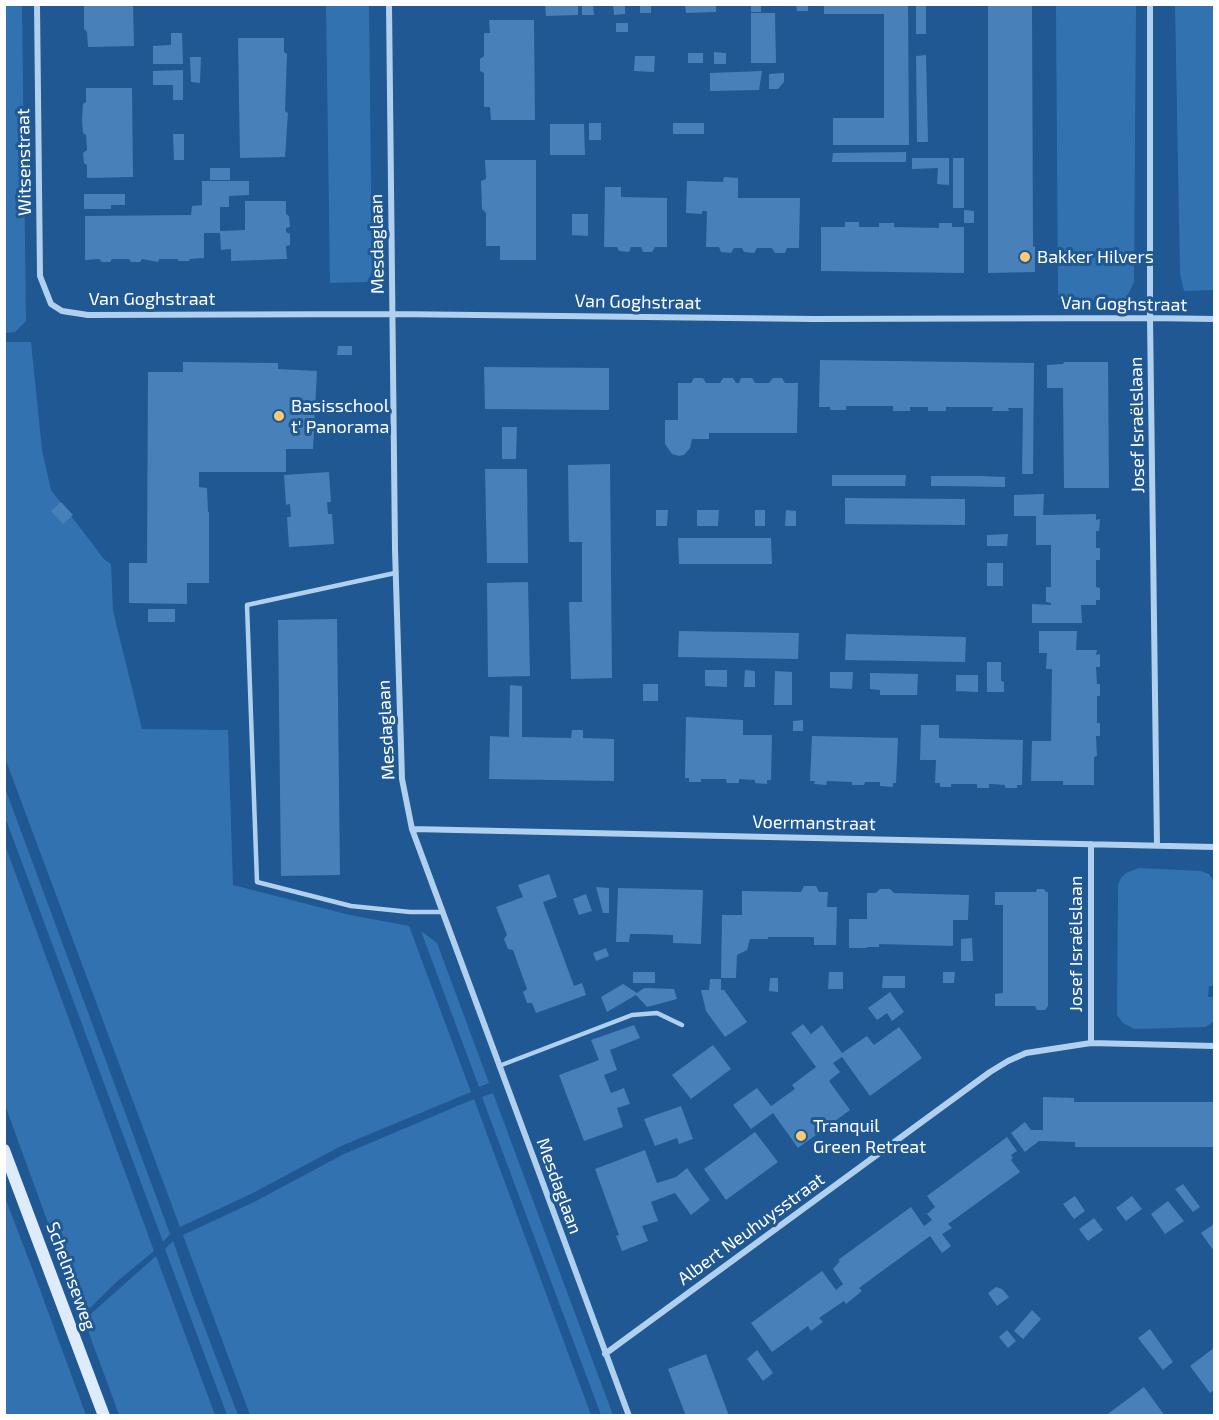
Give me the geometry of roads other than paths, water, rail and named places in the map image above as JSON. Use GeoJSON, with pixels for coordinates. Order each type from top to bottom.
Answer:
{"type":"FeatureCollection","features":[{"type":"Feature","properties":{"kind":"main road","name":"Schelmseweg"},"geometry":{"type":"LineString","coordinates":[[4,1150],[104,1416]]}},
{"type":"Feature","properties":{"kind":"street","name":"Witsenstraat"},"geometry":{"type":"LineString","coordinates":[[37,4],[40,276],[51,304],[62,311]]}},
{"type":"Feature","properties":{"kind":"street","name":"Mesdaglaan"},"geometry":{"type":"LineString","coordinates":[[389,4],[395,573],[402,779],[412,829],[629,1416]]}},
{"type":"Feature","properties":{"kind":"street","name":"Josef Israëlslaan"},"geometry":{"type":"LineString","coordinates":[[1150,4],[1150,318],[1157,845]]}},
{"type":"Feature","properties":{"kind":"street","name":"Van Goghstraat"},"geometry":{"type":"LineString","coordinates":[[62,311],[88,315],[393,314],[814,319],[1150,318],[1215,320]]}},
{"type":"Feature","properties":{"kind":"street","name":"Voermanstraat"},"geometry":{"type":"LineString","coordinates":[[412,829],[1215,848]]}},
{"type":"Feature","properties":{"kind":"street","name":"Josef Israëlslaan"},"geometry":{"type":"LineString","coordinates":[[1091,844],[1091,1043]]}},
{"type":"Feature","properties":{"kind":"street","name":"Albert Neuhuysstraat"},"geometry":{"type":"LineString","coordinates":[[605,1354],[990,1072],[1026,1053],[1091,1043],[1215,1046]]}},
{"type":"Feature","properties":{"kind":"lane"},"geometry":{"type":"LineString","coordinates":[[395,573],[247,605],[257,882],[351,906],[410,912],[443,912]]}},
{"type":"Feature","properties":{"kind":"lane"},"geometry":{"type":"LineString","coordinates":[[499,1066],[632,1015],[657,1013],[682,1025]]}},
{"type":"Feature","properties":{"kind":"place","name":"Bakker Hilvers"},"geometry":{"type":"Point","coordinates":[1025,257]}},
{"type":"Feature","properties":{"kind":"place","name":"Basisschool t' Panorama"},"geometry":{"type":"Point","coordinates":[279,416]}},
{"type":"Feature","properties":{"kind":"place","name":"Tranquil Green Retreat"},"geometry":{"type":"Point","coordinates":[801,1136]}}]}
